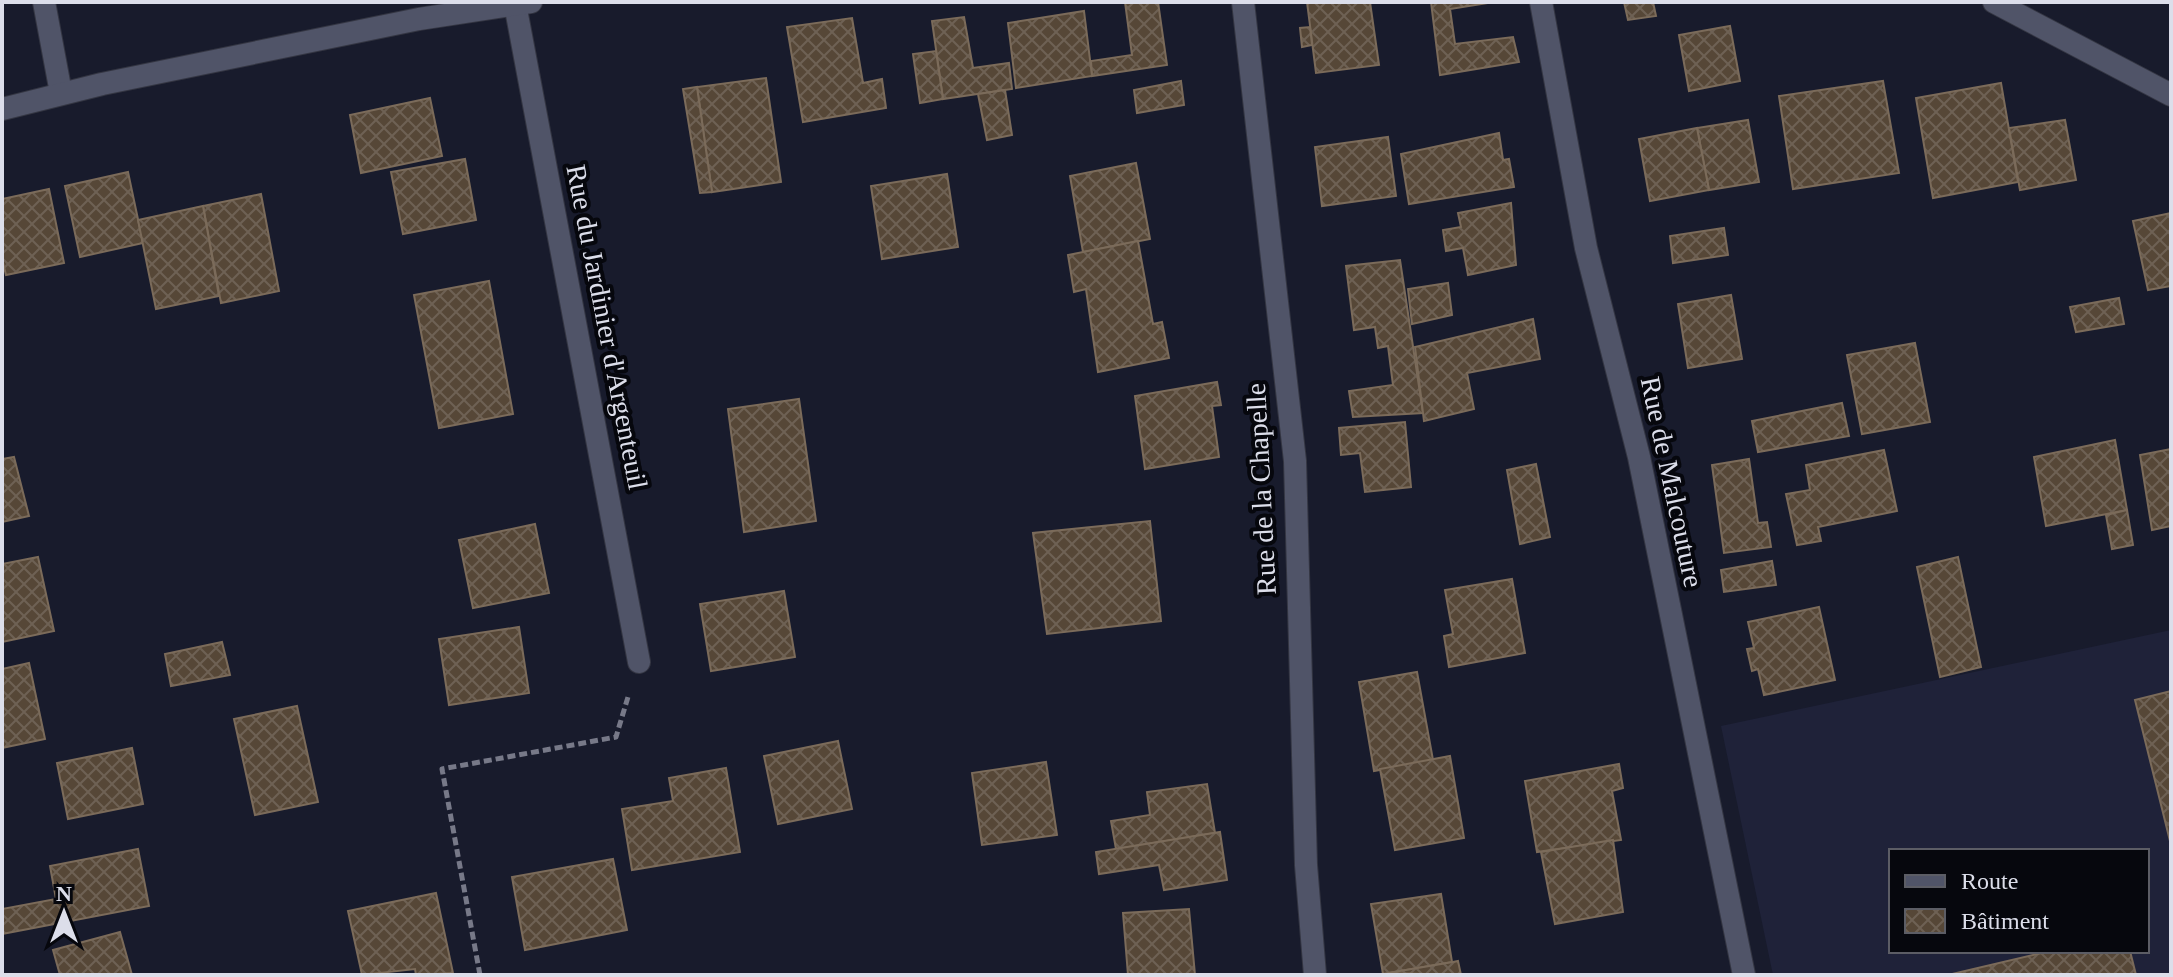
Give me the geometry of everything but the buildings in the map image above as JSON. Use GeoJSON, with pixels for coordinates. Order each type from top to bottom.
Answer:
{"type":"FeatureCollection","features":[{"type":"Feature","properties":{"kind":"street"},"geometry":{"type":"LineString","coordinates":[[44,2],[61,93]]}},
{"type":"Feature","properties":{"kind":"street","name":"Rue de la Chapelle"},"geometry":{"type":"LineString","coordinates":[[1243,2],[1295,461],[1306,865],[1315,975]]}},
{"type":"Feature","properties":{"kind":"street","name":"Rue de Malcouture"},"geometry":{"type":"LineString","coordinates":[[1541,2],[1586,248],[1639,457],[1744,975]]}},
{"type":"Feature","properties":{"kind":"street"},"geometry":{"type":"LineString","coordinates":[[1994,2],[2171,95]]}},
{"type":"Feature","properties":{"kind":"street"},"geometry":{"type":"LineString","coordinates":[[2,109],[61,93],[419,19],[523,3]]}},
{"type":"Feature","properties":{"kind":"street","name":"Rue du Jardinier d'Argenteuil"},"geometry":{"type":"LineString","coordinates":[[523,3],[639,662]]}},
{"type":"Feature","properties":{"kind":"path"},"geometry":{"type":"LineString","coordinates":[[480,975],[442,769],[616,737],[639,662]]}},
{"type":"Feature","properties":{"kind":"shaded area"},"geometry":{"type":"Polygon","coordinates":[[[2171,630],[2171,975],[1773,975],[1721,726],[2171,630]]]}}]}
